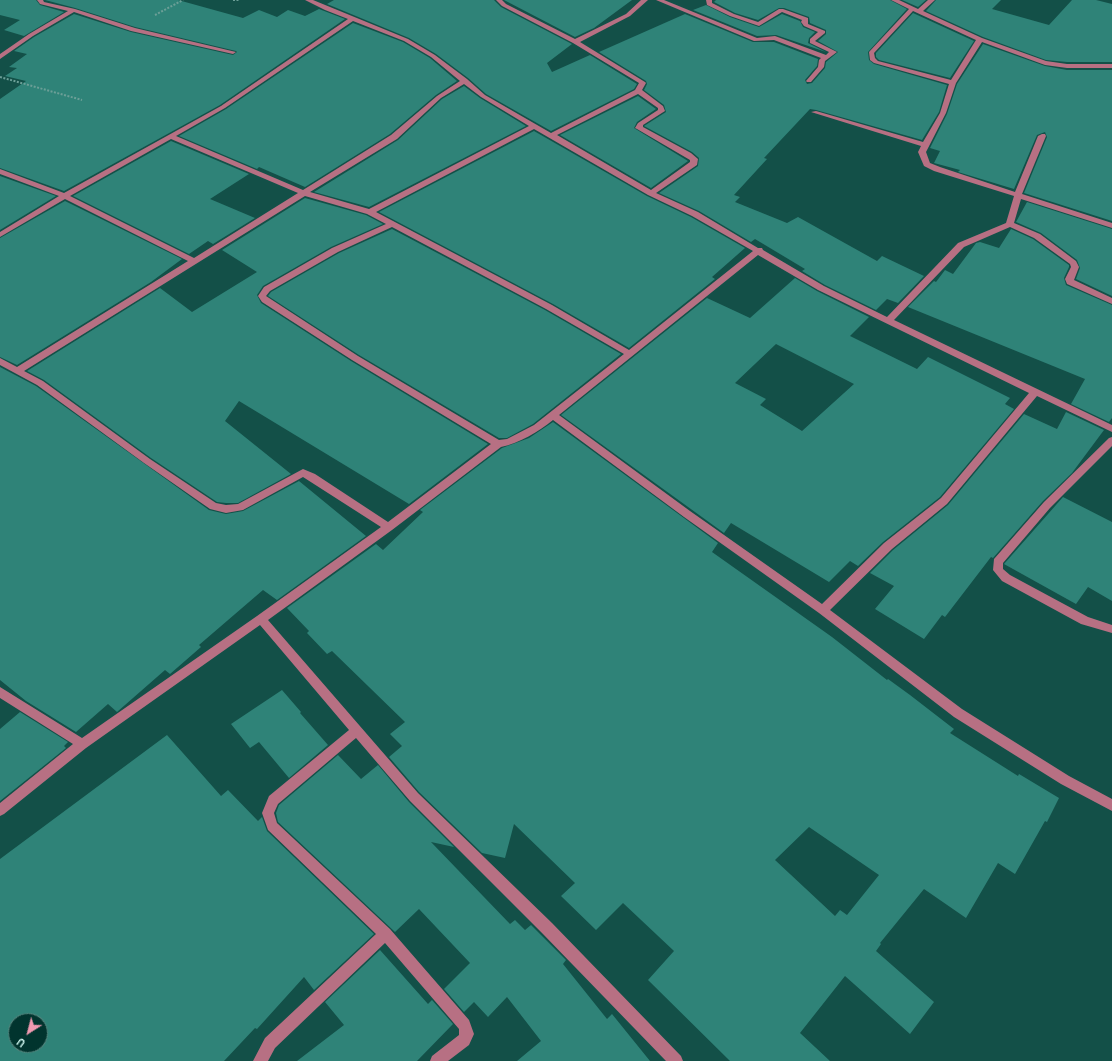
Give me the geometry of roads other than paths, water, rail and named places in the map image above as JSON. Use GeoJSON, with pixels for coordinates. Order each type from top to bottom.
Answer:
{"type":"FeatureCollection","features":[{"type":"Feature","properties":{"kind":"street"},"geometry":{"type":"LineString","coordinates":[[40,0],[42,3],[73,10],[133,30],[233,52]]}},
{"type":"Feature","properties":{"kind":"street"},"geometry":{"type":"LineString","coordinates":[[308,0],[406,40],[433,56],[465,80],[483,96],[651,193],[695,214],[821,288],[1112,429]]}},
{"type":"Feature","properties":{"kind":"street"},"geometry":{"type":"LineString","coordinates":[[499,0],[504,5],[575,42],[643,83],[638,91],[552,135]]}},
{"type":"Feature","properties":{"kind":"street"},"geometry":{"type":"LineString","coordinates":[[575,42],[628,15],[645,0]]}},
{"type":"Feature","properties":{"kind":"street"},"geometry":{"type":"LineString","coordinates":[[659,0],[756,40],[775,38],[826,57]]}},
{"type":"Feature","properties":{"kind":"street"},"geometry":{"type":"LineString","coordinates":[[709,0],[709,4],[755,24],[762,23],[781,10],[803,17],[806,19],[804,22],[806,25],[823,32],[812,42],[834,51],[821,62],[821,67],[809,82]]}},
{"type":"Feature","properties":{"kind":"street"},"geometry":{"type":"LineString","coordinates":[[894,0],[980,39],[1051,64],[1067,66],[1112,66]]}},
{"type":"Feature","properties":{"kind":"street"},"geometry":{"type":"LineString","coordinates":[[932,0],[916,10],[871,53],[872,59],[876,62],[953,83]]}},
{"type":"Feature","properties":{"kind":"street"},"geometry":{"type":"LineString","coordinates":[[0,57],[30,35],[73,10]]}},
{"type":"Feature","properties":{"kind":"street"},"geometry":{"type":"LineString","coordinates":[[0,235],[65,196],[223,107],[352,19]]}},
{"type":"Feature","properties":{"kind":"street"},"geometry":{"type":"LineString","coordinates":[[980,39],[953,83],[943,113],[924,145],[922,152],[927,164],[937,169],[1112,226]]}},
{"type":"Feature","properties":{"kind":"street"},"geometry":{"type":"LineString","coordinates":[[17,371],[394,137],[439,97],[465,80]]}},
{"type":"Feature","properties":{"kind":"street"},"geometry":{"type":"LineString","coordinates":[[638,91],[661,107],[662,111],[640,124],[639,128],[694,159],[694,163],[651,193]]}},
{"type":"Feature","properties":{"kind":"street"},"geometry":{"type":"LineString","coordinates":[[814,112],[924,145]]}},
{"type":"Feature","properties":{"kind":"street"},"geometry":{"type":"LineString","coordinates":[[370,212],[436,176],[534,126]]}},
{"type":"Feature","properties":{"kind":"street"},"geometry":{"type":"LineString","coordinates":[[171,136],[304,192],[370,212],[549,307],[630,354]]}},
{"type":"Feature","properties":{"kind":"street"},"geometry":{"type":"LineString","coordinates":[[1010,224],[1018,195],[1042,136]]}},
{"type":"Feature","properties":{"kind":"street"},"geometry":{"type":"LineString","coordinates":[[0,171],[65,196],[194,262]]}},
{"type":"Feature","properties":{"kind":"street"},"geometry":{"type":"LineString","coordinates":[[392,224],[335,250],[267,288],[262,296],[265,300],[355,358],[498,444]]}},
{"type":"Feature","properties":{"kind":"street"},"geometry":{"type":"LineString","coordinates":[[888,321],[961,246],[1010,224],[1037,236],[1073,263],[1075,267],[1069,279],[1070,282],[1112,301]]}},
{"type":"Feature","properties":{"kind":"street"},"geometry":{"type":"LineString","coordinates":[[0,810],[82,744],[261,619],[388,527],[498,444],[509,442],[527,433],[553,415],[758,250]]}},
{"type":"Feature","properties":{"kind":"street"},"geometry":{"type":"LineString","coordinates":[[0,361],[40,383],[147,461],[213,506],[226,509],[240,507],[303,474],[312,477],[388,527]]}},
{"type":"Feature","properties":{"kind":"street"},"geometry":{"type":"LineString","coordinates":[[823,610],[888,546],[944,502],[1036,392]]}},
{"type":"Feature","properties":{"kind":"street"},"geometry":{"type":"LineString","coordinates":[[553,415],[687,514],[823,610],[958,713],[1059,776],[1112,805]]}},
{"type":"Feature","properties":{"kind":"street"},"geometry":{"type":"LineString","coordinates":[[1112,440],[1046,505],[998,562],[998,570],[1006,578],[1085,621],[1112,629]]}},
{"type":"Feature","properties":{"kind":"street"},"geometry":{"type":"LineString","coordinates":[[261,619],[414,797],[547,928],[676,1061]]}},
{"type":"Feature","properties":{"kind":"street"},"geometry":{"type":"LineString","coordinates":[[0,692],[82,744]]}},
{"type":"Feature","properties":{"kind":"street"},"geometry":{"type":"LineString","coordinates":[[357,731],[273,800],[268,813],[272,826],[385,934],[464,1025],[467,1034],[464,1040],[437,1061]]}},
{"type":"Feature","properties":{"kind":"street"},"geometry":{"type":"LineString","coordinates":[[260,1061],[270,1043],[385,934]]}}]}
